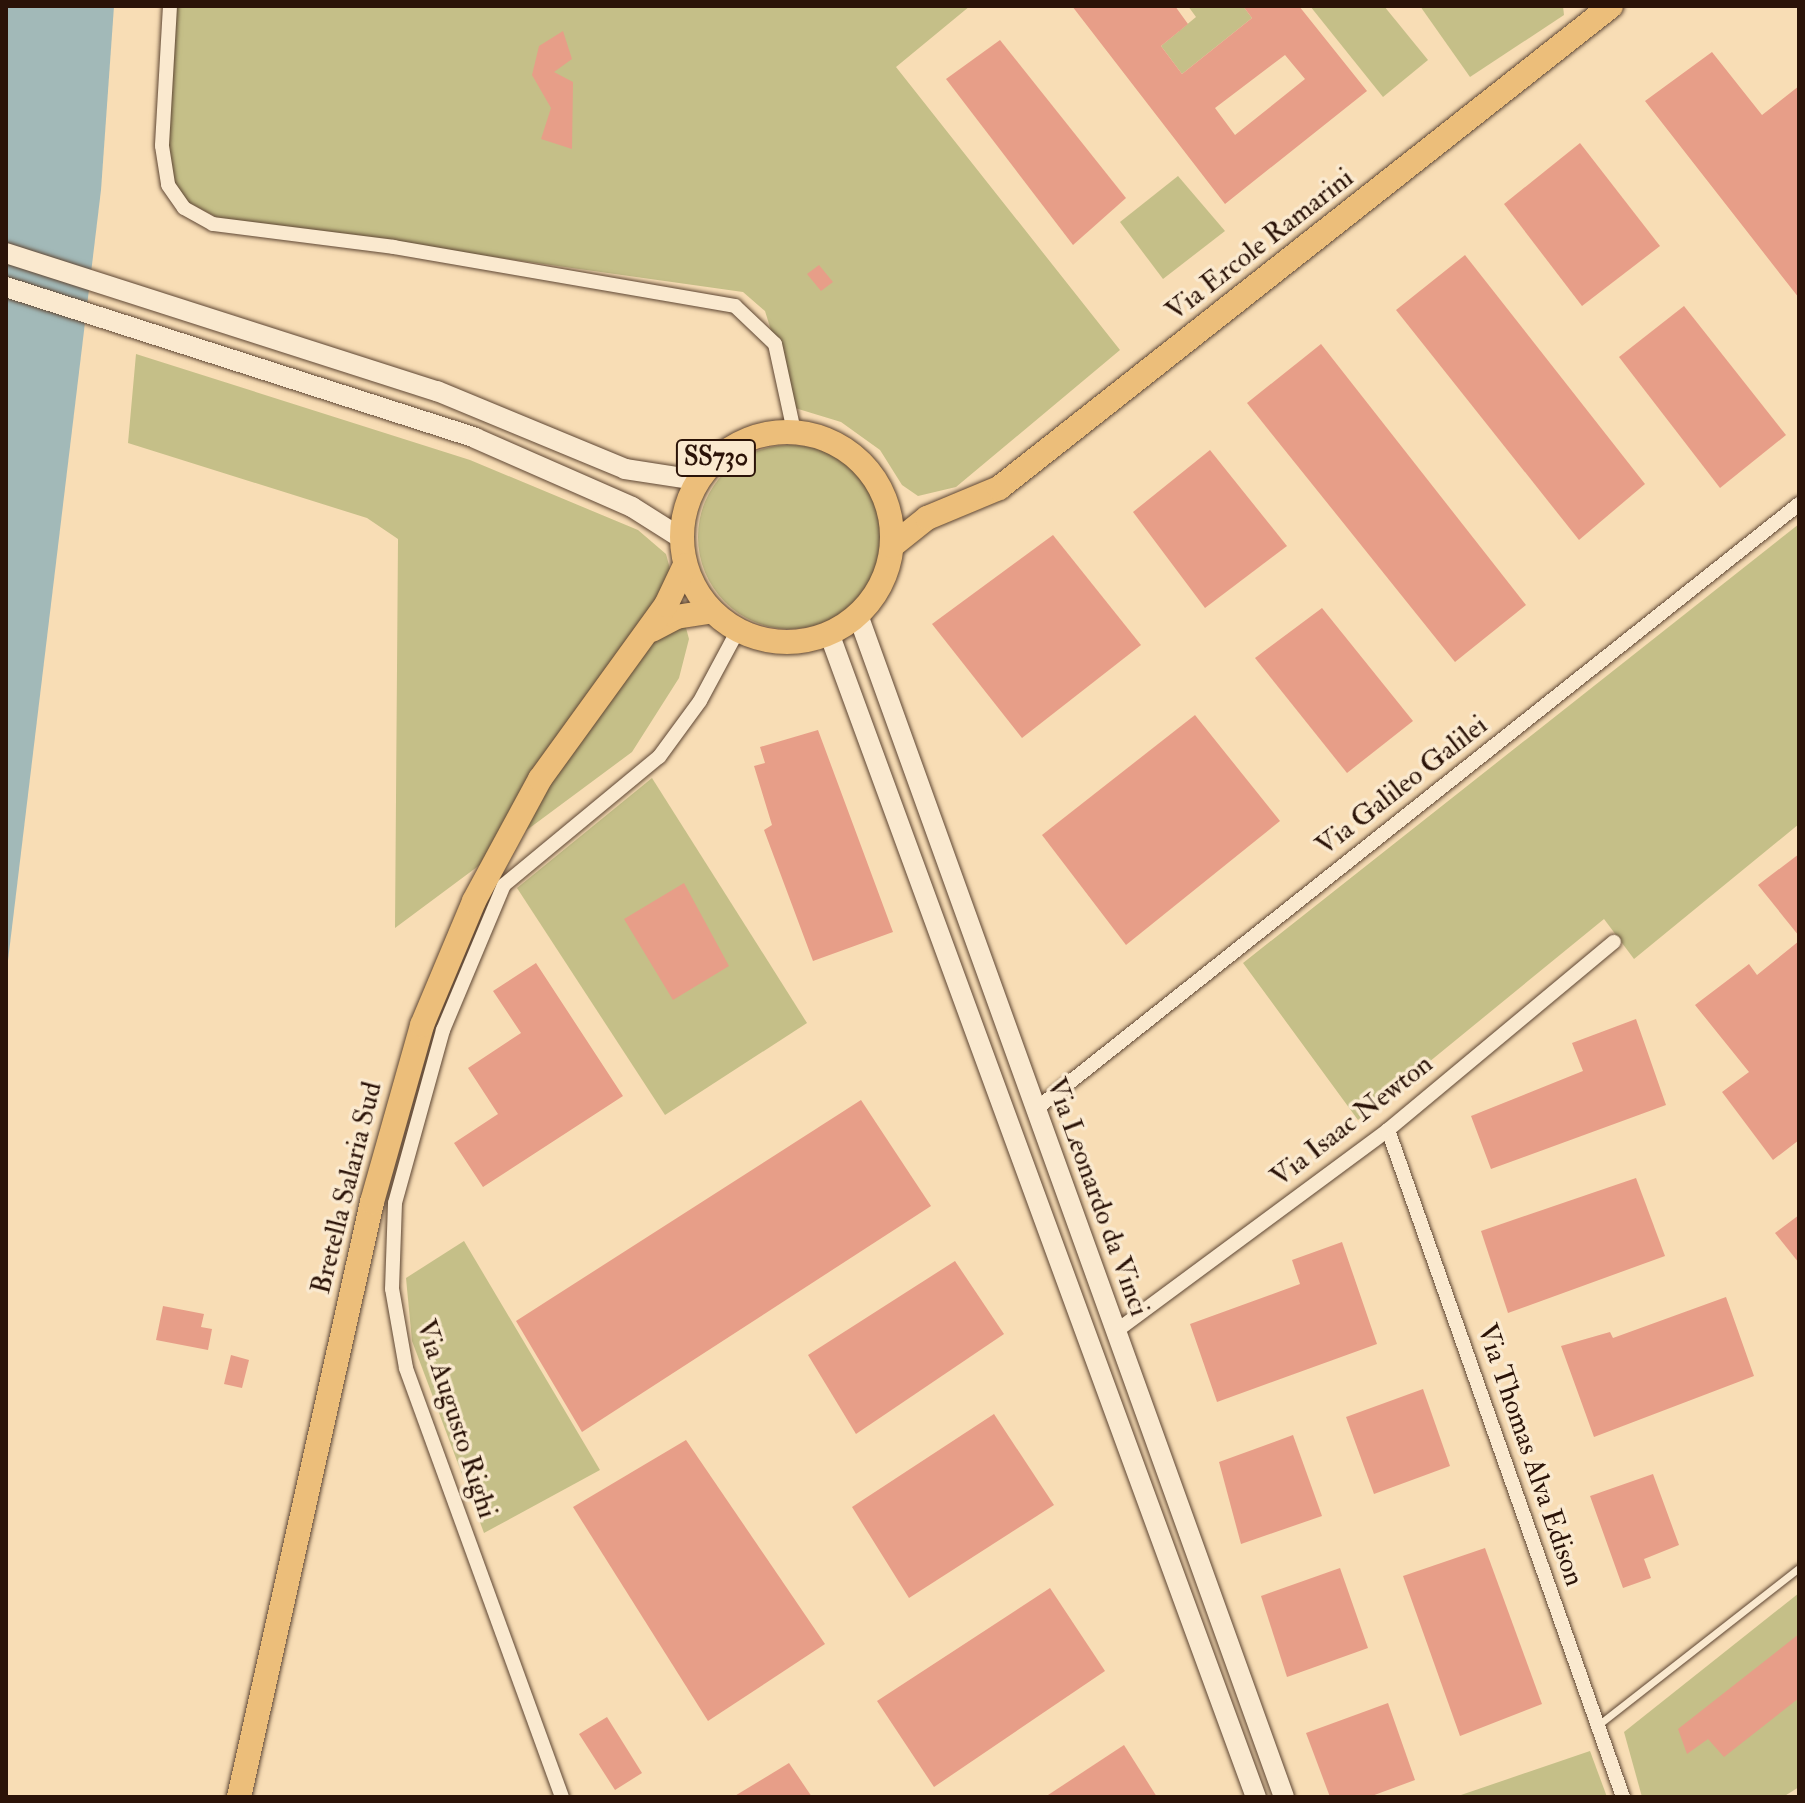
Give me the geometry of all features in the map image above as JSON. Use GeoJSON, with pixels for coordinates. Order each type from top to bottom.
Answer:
{"type":"FeatureCollection","features":[{"type":"Feature","properties":{"kind":"main road","name":"Via Ercole Ramarini"},"geometry":{"type":"LineString","coordinates":[[892,546],[936,514],[999,488],[1611,6]]}},
{"type":"Feature","properties":{"kind":"main road","name":"SS730"},"geometry":{"type":"LineString","coordinates":[[6,253],[257,330],[475,405],[625,469],[697,480]]}},
{"type":"Feature","properties":{"kind":"main road"},"geometry":{"type":"LineString","coordinates":[[6,287],[248,363],[502,448],[649,515],[681,538]]}},
{"type":"Feature","properties":{"kind":"main road","name":"SS730"},"geometry":{"type":"LineString","coordinates":[[794,431],[847,450],[883,493],[892,546],[875,595],[858,615],[829,633],[798,642],[738,630],[712,611],[685,565],[681,538],[697,480],[739,443],[794,431]]}},
{"type":"Feature","properties":{"kind":"main road"},"geometry":{"type":"LineString","coordinates":[[883,493],[936,514]]}},
{"type":"Feature","properties":{"kind":"main road","name":"Bretella Salaria Sud"},"geometry":{"type":"LineString","coordinates":[[239,1797],[376,1187],[422,1025],[474,901],[527,801],[666,605],[685,565]]}},
{"type":"Feature","properties":{"kind":"main road","name":"Bretella Salaria Sud"},"geometry":{"type":"LineString","coordinates":[[638,642],[676,617],[712,611]]}},
{"type":"Feature","properties":{"kind":"main road","name":"Via Leonardo da Vinci"},"geometry":{"type":"LineString","coordinates":[[858,615],[1284,1797]]}},
{"type":"Feature","properties":{"kind":"main road","name":"Via Leonardo da Vinci"},"geometry":{"type":"LineString","coordinates":[[829,633],[1256,1797]]}},
{"type":"Feature","properties":{"kind":"street"},"geometry":{"type":"LineString","coordinates":[[170,6],[162,146],[168,185],[184,208],[213,224],[394,247],[735,306],[775,344],[794,431]]}},
{"type":"Feature","properties":{"kind":"street","name":"Via Galileo Galilei"},"geometry":{"type":"LineString","coordinates":[[1036,1109],[1799,504]]}},
{"type":"Feature","properties":{"kind":"street","name":"Via Augusto Righi"},"geometry":{"type":"LineString","coordinates":[[562,1797],[406,1368],[392,1289],[395,1203],[443,1030],[504,885],[659,757],[700,701],[738,630]]}},
{"type":"Feature","properties":{"kind":"street","name":"Via Isaac Newton"},"geometry":{"type":"LineString","coordinates":[[1115,1332],[1388,1130],[1614,942]]}},
{"type":"Feature","properties":{"kind":"street","name":"Via Thomas Alva Edison"},"geometry":{"type":"LineString","coordinates":[[1388,1130],[1623,1797]]}},
{"type":"Feature","properties":{"kind":"lane"},"geometry":{"type":"LineString","coordinates":[[1598,1725],[1799,1568]]}},
{"type":"Feature","properties":{"kind":"shaded area"},"geometry":{"type":"Polygon","coordinates":[[[171,6],[970,6],[896,67],[1120,350],[956,487],[918,496],[902,485],[880,450],[841,422],[795,408],[765,311],[743,292],[218,218],[167,191],[171,6]]]}},
{"type":"Feature","properties":{"kind":"shaded area"},"geometry":{"type":"Polygon","coordinates":[[[1188,6],[1243,6],[1252,18],[1182,74],[1161,46],[1196,17],[1188,6]]]}},
{"type":"Feature","properties":{"kind":"shaded area"},"geometry":{"type":"Polygon","coordinates":[[[1310,6],[1384,6],[1428,60],[1383,97],[1310,6]]]}},
{"type":"Feature","properties":{"kind":"shaded area"},"geometry":{"type":"Polygon","coordinates":[[[1420,6],[1563,6],[1564,15],[1470,77],[1420,6]]]}},
{"type":"Feature","properties":{"kind":"shaded area"},"geometry":{"type":"Polygon","coordinates":[[[1178,176],[1225,231],[1163,279],[1120,222],[1178,176]]]}},
{"type":"Feature","properties":{"kind":"shaded area"},"geometry":{"type":"Polygon","coordinates":[[[136,354],[470,460],[638,530],[666,554],[689,639],[679,678],[632,752],[395,928],[398,539],[367,518],[128,443],[136,354]]]}},
{"type":"Feature","properties":{"kind":"shaded area"},"geometry":{"type":"Polygon","coordinates":[[[790,445],[825,452],[855,472],[875,502],[882,537],[875,572],[855,602],[825,622],[790,629],[755,622],[725,602],[705,572],[698,537],[705,502],[725,472],[755,452],[790,445]]]}},
{"type":"Feature","properties":{"kind":"shaded area"},"geometry":{"type":"Polygon","coordinates":[[[1799,524],[1799,824],[1634,959],[1604,919],[1358,1120],[1243,963],[1799,524]]]}},
{"type":"Feature","properties":{"kind":"shaded area"},"geometry":{"type":"Polygon","coordinates":[[[652,778],[807,1023],[665,1115],[517,888],[652,778]]]}},
{"type":"Feature","properties":{"kind":"shaded area"},"geometry":{"type":"Polygon","coordinates":[[[464,1241],[600,1470],[484,1533],[412,1341],[406,1278],[464,1241]]]}},
{"type":"Feature","properties":{"kind":"shaded area"},"geometry":{"type":"Polygon","coordinates":[[[1799,1593],[1799,1787],[1783,1797],[1642,1797],[1624,1732],[1799,1593]]]}},
{"type":"Feature","properties":{"kind":"shaded area"},"geometry":{"type":"Polygon","coordinates":[[[1590,1751],[1607,1797],[1456,1797],[1458,1796],[1590,1751]]]}},
{"type":"Feature","properties":{"kind":"water"},"geometry":{"type":"Polygon","coordinates":[[[6,6],[114,6],[101,190],[6,977],[6,6]]]}},
{"type":"Feature","properties":{"kind":"building"},"geometry":{"type":"Polygon","coordinates":[[[1072,6],[1175,6],[1188,24],[1161,46],[1182,74],[1252,18],[1243,6],[1299,6],[1367,91],[1225,204],[1072,6]],[[1285,55],[1215,108],[1235,135],[1305,79],[1285,55]]]}},
{"type":"Feature","properties":{"kind":"building"},"geometry":{"type":"Polygon","coordinates":[[[563,31],[572,59],[554,72],[573,82],[572,149],[541,139],[551,108],[532,75],[539,46],[563,31]]]}},
{"type":"Feature","properties":{"kind":"building"},"geometry":{"type":"Polygon","coordinates":[[[1000,40],[1126,198],[1073,245],[946,79],[1000,40]]]}},
{"type":"Feature","properties":{"kind":"building"},"geometry":{"type":"Polygon","coordinates":[[[1712,52],[1762,115],[1799,86],[1799,298],[1645,101],[1712,52]]]}},
{"type":"Feature","properties":{"kind":"building"},"geometry":{"type":"Polygon","coordinates":[[[1580,143],[1660,246],[1582,306],[1504,204],[1580,143]]]}},
{"type":"Feature","properties":{"kind":"building"},"geometry":{"type":"Polygon","coordinates":[[[1465,255],[1645,484],[1579,540],[1396,310],[1465,255]]]}},
{"type":"Feature","properties":{"kind":"building"},"geometry":{"type":"Polygon","coordinates":[[[819,265],[833,282],[821,291],[807,274],[819,265]]]}},
{"type":"Feature","properties":{"kind":"building"},"geometry":{"type":"Polygon","coordinates":[[[1684,306],[1786,435],[1720,488],[1619,357],[1684,306]]]}},
{"type":"Feature","properties":{"kind":"building"},"geometry":{"type":"Polygon","coordinates":[[[1321,344],[1526,605],[1455,662],[1247,403],[1321,344]]]}},
{"type":"Feature","properties":{"kind":"building"},"geometry":{"type":"Polygon","coordinates":[[[1210,450],[1287,546],[1205,608],[1133,512],[1210,450]]]}},
{"type":"Feature","properties":{"kind":"building"},"geometry":{"type":"Polygon","coordinates":[[[1053,535],[1141,645],[1022,738],[932,624],[1053,535]]]}},
{"type":"Feature","properties":{"kind":"building"},"geometry":{"type":"Polygon","coordinates":[[[1322,608],[1413,721],[1347,773],[1255,658],[1322,608]]]}},
{"type":"Feature","properties":{"kind":"building"},"geometry":{"type":"Polygon","coordinates":[[[1195,715],[1280,821],[1126,945],[1042,835],[1195,715]]]}},
{"type":"Feature","properties":{"kind":"building"},"geometry":{"type":"Polygon","coordinates":[[[818,730],[893,932],[813,961],[764,830],[772,825],[754,766],[765,763],[760,747],[818,730]]]}},
{"type":"Feature","properties":{"kind":"building"},"geometry":{"type":"Polygon","coordinates":[[[1799,854],[1799,936],[1758,885],[1799,854]]]}},
{"type":"Feature","properties":{"kind":"building"},"geometry":{"type":"Polygon","coordinates":[[[684,883],[729,966],[673,1000],[624,919],[684,883]]]}},
{"type":"Feature","properties":{"kind":"building"},"geometry":{"type":"Polygon","coordinates":[[[1799,941],[1799,1140],[1773,1160],[1722,1092],[1749,1072],[1695,1005],[1749,964],[1757,975],[1799,941]]]}},
{"type":"Feature","properties":{"kind":"building"},"geometry":{"type":"Polygon","coordinates":[[[536,963],[623,1096],[483,1187],[454,1143],[498,1114],[468,1068],[521,1033],[493,991],[536,963]]]}},
{"type":"Feature","properties":{"kind":"building"},"geometry":{"type":"Polygon","coordinates":[[[1636,1019],[1666,1105],[1491,1169],[1471,1116],[1583,1071],[1572,1043],[1636,1019]]]}},
{"type":"Feature","properties":{"kind":"building"},"geometry":{"type":"Polygon","coordinates":[[[861,1100],[931,1206],[582,1432],[516,1321],[861,1100]]]}},
{"type":"Feature","properties":{"kind":"building"},"geometry":{"type":"Polygon","coordinates":[[[1636,1178],[1665,1256],[1508,1313],[1481,1231],[1636,1178]]]}},
{"type":"Feature","properties":{"kind":"building"},"geometry":{"type":"Polygon","coordinates":[[[1799,1215],[1799,1263],[1775,1233],[1799,1215]]]}},
{"type":"Feature","properties":{"kind":"building"},"geometry":{"type":"Polygon","coordinates":[[[1342,1242],[1377,1344],[1217,1402],[1190,1324],[1300,1284],[1292,1260],[1342,1242]]]}},
{"type":"Feature","properties":{"kind":"building"},"geometry":{"type":"Polygon","coordinates":[[[955,1261],[1004,1334],[856,1434],[808,1355],[955,1261]]]}},
{"type":"Feature","properties":{"kind":"building"},"geometry":{"type":"Polygon","coordinates":[[[1726,1297],[1754,1376],[1594,1437],[1561,1346],[1610,1332],[1613,1338],[1726,1297]]]}},
{"type":"Feature","properties":{"kind":"building"},"geometry":{"type":"Polygon","coordinates":[[[163,1306],[204,1314],[201,1327],[212,1329],[208,1350],[156,1340],[163,1306]]]}},
{"type":"Feature","properties":{"kind":"building"},"geometry":{"type":"Polygon","coordinates":[[[231,1355],[249,1360],[242,1388],[224,1384],[231,1355]]]}},
{"type":"Feature","properties":{"kind":"building"},"geometry":{"type":"Polygon","coordinates":[[[1423,1389],[1450,1466],[1374,1494],[1346,1417],[1423,1389]]]}},
{"type":"Feature","properties":{"kind":"building"},"geometry":{"type":"Polygon","coordinates":[[[994,1414],[1054,1505],[909,1598],[852,1507],[994,1414]]]}},
{"type":"Feature","properties":{"kind":"building"},"geometry":{"type":"Polygon","coordinates":[[[1293,1435],[1322,1516],[1241,1544],[1219,1462],[1293,1435]]]}},
{"type":"Feature","properties":{"kind":"building"},"geometry":{"type":"Polygon","coordinates":[[[686,1440],[825,1644],[708,1721],[573,1507],[686,1440]]]}},
{"type":"Feature","properties":{"kind":"building"},"geometry":{"type":"Polygon","coordinates":[[[1653,1474],[1679,1545],[1644,1559],[1651,1578],[1623,1588],[1590,1496],[1653,1474]]]}},
{"type":"Feature","properties":{"kind":"building"},"geometry":{"type":"Polygon","coordinates":[[[1485,1548],[1542,1704],[1460,1736],[1403,1576],[1485,1548]]]}},
{"type":"Feature","properties":{"kind":"building"},"geometry":{"type":"Polygon","coordinates":[[[1340,1568],[1368,1648],[1287,1677],[1261,1596],[1340,1568]]]}},
{"type":"Feature","properties":{"kind":"building"},"geometry":{"type":"Polygon","coordinates":[[[1050,1588],[1105,1671],[934,1787],[877,1701],[1050,1588]]]}},
{"type":"Feature","properties":{"kind":"building"},"geometry":{"type":"Polygon","coordinates":[[[1799,1634],[1799,1698],[1724,1757],[1708,1739],[1687,1754],[1678,1729],[1799,1634]]]}},
{"type":"Feature","properties":{"kind":"building"},"geometry":{"type":"Polygon","coordinates":[[[1388,1703],[1415,1780],[1369,1797],[1330,1797],[1306,1733],[1388,1703]]]}},
{"type":"Feature","properties":{"kind":"building"},"geometry":{"type":"Polygon","coordinates":[[[607,1717],[642,1773],[615,1790],[579,1734],[607,1717]]]}},
{"type":"Feature","properties":{"kind":"building"},"geometry":{"type":"Polygon","coordinates":[[[1124,1745],[1157,1797],[1045,1797],[1124,1745]]]}},
{"type":"Feature","properties":{"kind":"building"},"geometry":{"type":"Polygon","coordinates":[[[789,1763],[812,1797],[733,1797],[789,1763]]]}}]}
